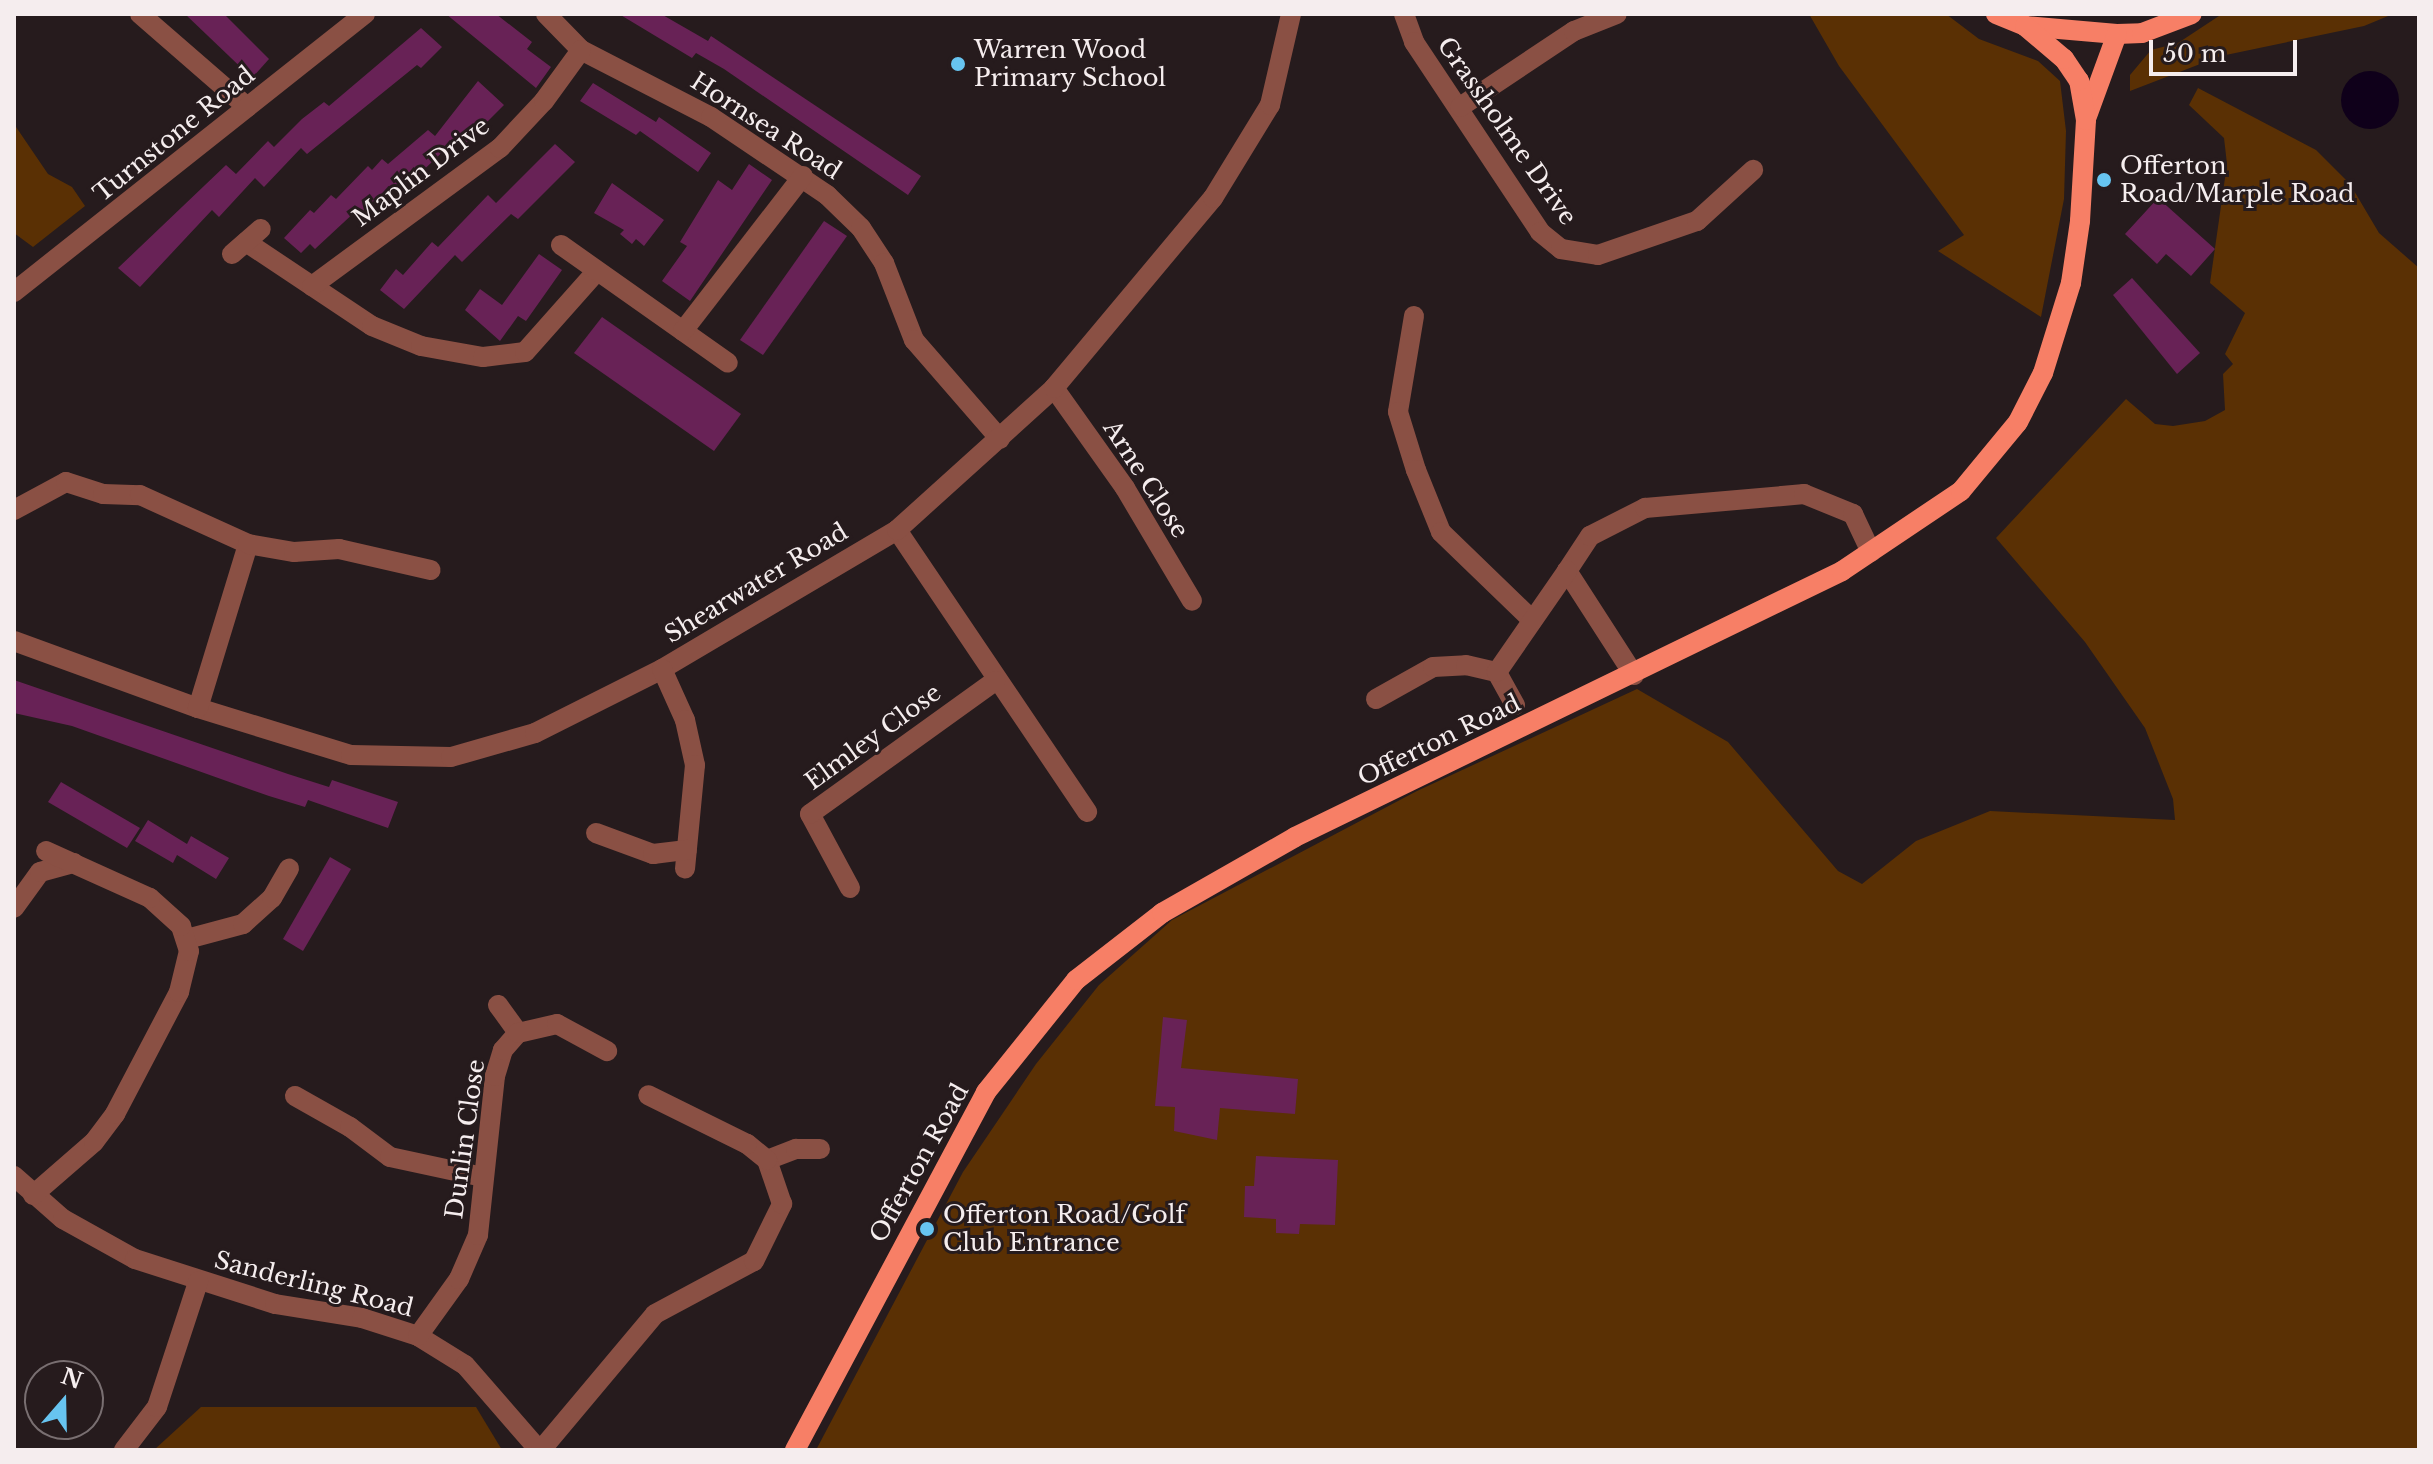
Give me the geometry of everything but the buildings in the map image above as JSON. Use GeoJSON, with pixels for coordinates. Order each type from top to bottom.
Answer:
{"type":"FeatureCollection","features":[{"type":"Feature","properties":{"kind":"main road"},"geometry":{"type":"LineString","coordinates":[[1996,14],[2025,26],[2117,34],[2142,33],[2192,14]]}},
{"type":"Feature","properties":{"kind":"main road","name":"Offerton Road"},"geometry":{"type":"LineString","coordinates":[[2025,26],[2064,59],[2079,81],[2086,120]]}},
{"type":"Feature","properties":{"kind":"main road","name":"Offerton Road"},"geometry":{"type":"LineString","coordinates":[[795,1450],[986,1092],[1076,980],[1162,913],[1295,837],[1634,675],[1871,552],[1961,491],[2018,422],[2043,373],[2071,283],[2086,120],[2117,34]]}},
{"type":"Feature","properties":{"kind":"street"},"geometry":{"type":"LineString","coordinates":[[140,14],[247,107]]}},
{"type":"Feature","properties":{"kind":"street","name":"Turnstone Road"},"geometry":{"type":"LineString","coordinates":[[14,292],[365,14]]}},
{"type":"Feature","properties":{"kind":"street","name":"Hornsea Road"},"geometry":{"type":"LineString","coordinates":[[546,14],[581,50],[711,117],[803,176],[861,228],[884,263],[914,340],[1000,439]]}},
{"type":"Feature","properties":{"kind":"street","name":"Shearwater Road"},"geometry":{"type":"LineString","coordinates":[[14,641],[198,708],[351,755],[451,757],[535,733],[662,669],[897,530],[1054,388],[1213,198],[1270,105],[1291,14]]}},
{"type":"Feature","properties":{"kind":"street","name":"Grassholme Drive"},"geometry":{"type":"LineString","coordinates":[[1404,14],[1414,42],[1460,107],[1540,232],[1561,249],[1584,257],[1697,221],[1717,208],[1753,170]]}},
{"type":"Feature","properties":{"kind":"street"},"geometry":{"type":"LineString","coordinates":[[1460,107],[1574,31],[1617,14]]}},
{"type":"Feature","properties":{"kind":"street","name":"Maplin Drive"},"geometry":{"type":"LineString","coordinates":[[312,286],[500,148],[544,101],[581,50]]}},
{"type":"Feature","properties":{"kind":"street"},"geometry":{"type":"LineString","coordinates":[[683,331],[803,176]]}},
{"type":"Feature","properties":{"kind":"street"},"geometry":{"type":"LineString","coordinates":[[247,242],[372,326],[421,346],[506,357],[525,352],[546,332],[597,271]]}},
{"type":"Feature","properties":{"kind":"street"},"geometry":{"type":"LineString","coordinates":[[561,245],[728,363]]}},
{"type":"Feature","properties":{"kind":"street"},"geometry":{"type":"LineString","coordinates":[[1414,316],[1398,412],[1416,470],[1441,532],[1532,620]]}},
{"type":"Feature","properties":{"kind":"street","name":"Arne Close"},"geometry":{"type":"LineString","coordinates":[[1054,388],[1125,488],[1192,601]]}},
{"type":"Feature","properties":{"kind":"street"},"geometry":{"type":"LineString","coordinates":[[14,510],[66,482],[103,494],[140,495],[248,544],[294,552],[339,549],[431,570]]}},
{"type":"Feature","properties":{"kind":"street"},"geometry":{"type":"LineString","coordinates":[[1497,672],[1590,536],[1645,508],[1804,494],[1853,514],[1871,552]]}},
{"type":"Feature","properties":{"kind":"street"},"geometry":{"type":"LineString","coordinates":[[897,530],[995,681],[1087,812]]}},
{"type":"Feature","properties":{"kind":"street"},"geometry":{"type":"LineString","coordinates":[[198,708],[248,544]]}},
{"type":"Feature","properties":{"kind":"street"},"geometry":{"type":"LineString","coordinates":[[1567,571],[1634,675]]}},
{"type":"Feature","properties":{"kind":"street"},"geometry":{"type":"LineString","coordinates":[[1376,699],[1433,667],[1466,665],[1497,672],[1515,705]]}},
{"type":"Feature","properties":{"kind":"street"},"geometry":{"type":"LineString","coordinates":[[596,833],[653,854],[686,859],[695,765],[685,720],[662,669]]}},
{"type":"Feature","properties":{"kind":"street","name":"Elmley Close"},"geometry":{"type":"LineString","coordinates":[[850,888],[810,814],[995,681]]}},
{"type":"Feature","properties":{"kind":"street"},"geometry":{"type":"LineString","coordinates":[[33,1195],[94,1142],[135,1083],[179,992],[188,966],[187,939],[170,912],[150,898],[46,851]]}},
{"type":"Feature","properties":{"kind":"street"},"geometry":{"type":"LineString","coordinates":[[14,908],[40,872],[74,863]]}},
{"type":"Feature","properties":{"kind":"street"},"geometry":{"type":"LineString","coordinates":[[187,939],[243,924],[261,910],[280,877]]}},
{"type":"Feature","properties":{"kind":"street"},"geometry":{"type":"LineString","coordinates":[[498,1005],[518,1033],[557,1024],[607,1051]]}},
{"type":"Feature","properties":{"kind":"street","name":"Dunlin Close"},"geometry":{"type":"LineString","coordinates":[[418,1336],[459,1279],[478,1235],[495,1076],[503,1050],[518,1033]]}},
{"type":"Feature","properties":{"kind":"street"},"geometry":{"type":"LineString","coordinates":[[540,1450],[655,1314],[754,1261],[782,1204],[767,1160],[747,1144],[648,1095]]}},
{"type":"Feature","properties":{"kind":"street"},"geometry":{"type":"LineString","coordinates":[[295,1096],[350,1127],[390,1157],[483,1177]]}},
{"type":"Feature","properties":{"kind":"street"},"geometry":{"type":"LineString","coordinates":[[767,1160],[796,1149],[820,1149]]}},
{"type":"Feature","properties":{"kind":"street","name":"Sanderling Road"},"geometry":{"type":"LineString","coordinates":[[14,1176],[33,1195],[94,1240],[198,1282],[418,1336],[465,1365],[540,1450]]}},
{"type":"Feature","properties":{"kind":"street"},"geometry":{"type":"LineString","coordinates":[[124,1450],[157,1407],[198,1282]]}},
{"type":"Feature","properties":{"kind":"shaded area"},"geometry":{"type":"Polygon","coordinates":[[[1809,14],[1946,14],[1979,39],[2038,61],[2060,81],[2066,131],[2064,199],[2041,317],[1938,251],[1964,235],[1839,66],[1809,14]]]}},
{"type":"Feature","properties":{"kind":"shaded area"},"geometry":{"type":"Polygon","coordinates":[[[2222,14],[2393,14],[2364,26],[2221,56],[2130,91],[2130,75],[2151,50],[2178,43],[2222,14]]]}},
{"type":"Feature","properties":{"kind":"shaded area"},"geometry":{"type":"Polygon","coordinates":[[[2370,71],[2381,73],[2390,80],[2397,89],[2397,111],[2390,120],[2381,127],[2370,129],[2359,127],[2350,120],[2343,111],[2341,100],[2343,89],[2350,80],[2359,73],[2370,71]]]}},
{"type":"Feature","properties":{"kind":"shaded area"},"geometry":{"type":"Polygon","coordinates":[[[2198,88],[2316,150],[2350,184],[2379,233],[2419,268],[2419,1450],[816,1450],[963,1172],[1036,1064],[1099,985],[1172,920],[1417,791],[1637,689],[1728,742],[1838,871],[1862,884],[1916,841],[1990,811],[2175,820],[2173,799],[2145,728],[2085,642],[1996,538],[2126,399],[2155,424],[2173,426],[2205,421],[2225,410],[2223,374],[2233,364],[2225,354],[2245,313],[2210,283],[2227,164],[2224,138],[2189,105],[2198,88]]]}},
{"type":"Feature","properties":{"kind":"shaded area"},"geometry":{"type":"Polygon","coordinates":[[[14,124],[48,174],[72,187],[85,206],[33,247],[14,233],[14,124]]]}},
{"type":"Feature","properties":{"kind":"shaded area"},"geometry":{"type":"Polygon","coordinates":[[[201,1407],[476,1407],[502,1450],[154,1450],[201,1407]]]}},
{"type":"Feature","properties":{"kind":"place","name":"Warren Wood Primary School"},"geometry":{"type":"Point","coordinates":[958,64]}},
{"type":"Feature","properties":{"kind":"place","name":"Offerton Road/Marple Road"},"geometry":{"type":"Point","coordinates":[2104,180]}},
{"type":"Feature","properties":{"kind":"place","name":"Offerton Road/Golf Club Entrance"},"geometry":{"type":"Point","coordinates":[927,1229]}}]}
